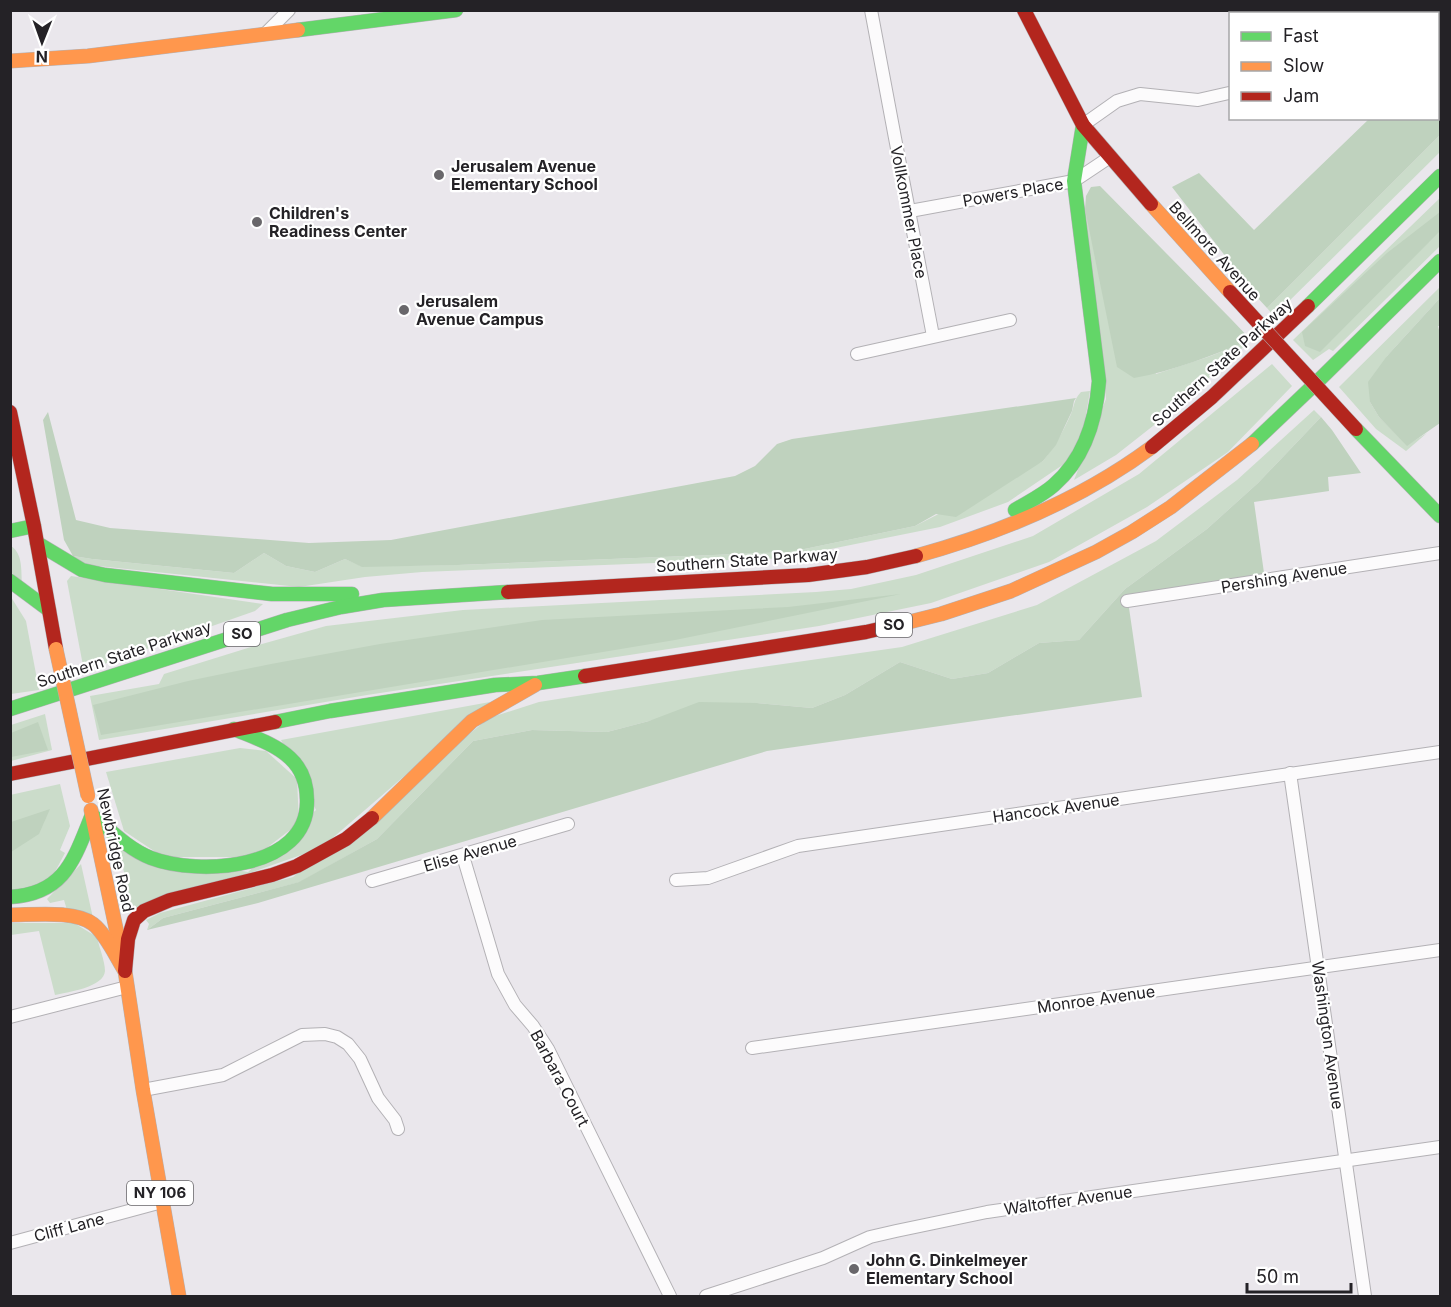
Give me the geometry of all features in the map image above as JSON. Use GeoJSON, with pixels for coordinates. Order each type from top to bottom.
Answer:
{"type":"FeatureCollection","features":[{"type":"Feature","properties":{"kind":"main road"},"geometry":{"type":"LineString","coordinates":[[10,61],[88,56],[456,10]]}},
{"type":"Feature","properties":{"kind":"main road","name":"Bellmore Avenue"},"geometry":{"type":"LineString","coordinates":[[1024,10],[1083,125],[1230,292],[1440,516]]}},
{"type":"Feature","properties":{"kind":"main road"},"geometry":{"type":"LineString","coordinates":[[945,548],[1039,496],[1054,485],[1080,453],[1090,431],[1097,409],[1099,381],[1074,181],[1083,125]]}},
{"type":"Feature","properties":{"kind":"main road","name":"Southern State Parkway"},"geometry":{"type":"LineString","coordinates":[[10,709],[252,630],[361,602],[828,573],[886,563],[945,548],[1023,520],[1074,497],[1164,438],[1207,402],[1291,323],[1440,176]]}},
{"type":"Feature","properties":{"kind":"main road","name":"SO"},"geometry":{"type":"LineString","coordinates":[[10,774],[330,711],[495,685],[538,682],[877,629],[941,614],[1011,591],[1096,552],[1171,507],[1249,446],[1440,261]]}},
{"type":"Feature","properties":{"kind":"main road","name":"Newbridge Road"},"geometry":{"type":"LineString","coordinates":[[10,412],[34,526],[56,649],[125,971],[178,1296]]}},
{"type":"Feature","properties":{"kind":"main road"},"geometry":{"type":"LineString","coordinates":[[10,531],[34,526]]}},
{"type":"Feature","properties":{"kind":"main road"},"geometry":{"type":"LineString","coordinates":[[37,543],[82,570],[240,591],[272,594],[480,593]]}},
{"type":"Feature","properties":{"kind":"main road"},"geometry":{"type":"LineString","coordinates":[[10,580],[49,610]]}},
{"type":"Feature","properties":{"kind":"main road"},"geometry":{"type":"LineString","coordinates":[[125,971],[128,939],[134,920],[144,911],[170,900],[272,875],[297,866],[346,839],[374,816],[472,722],[538,682]]}},
{"type":"Feature","properties":{"kind":"main road"},"geometry":{"type":"LineString","coordinates":[[10,897],[29,895],[47,887],[68,868],[92,815],[137,850],[164,862],[195,866],[244,864],[269,856],[287,844],[298,832],[306,814],[308,797],[302,775],[294,762],[284,753],[234,729]]}},
{"type":"Feature","properties":{"kind":"main road"},"geometry":{"type":"LineString","coordinates":[[10,915],[66,916],[89,921],[98,930],[125,971]]}},
{"type":"Feature","properties":{"kind":"street"},"geometry":{"type":"LineString","coordinates":[[266,34],[289,10]]}},
{"type":"Feature","properties":{"kind":"street","name":"Vollkommer Place"},"geometry":{"type":"LineString","coordinates":[[872,10],[933,336]]}},
{"type":"Feature","properties":{"kind":"street"},"geometry":{"type":"LineString","coordinates":[[1083,125],[1117,101],[1140,94],[1198,100],[1229,93]]}},
{"type":"Feature","properties":{"kind":"street","name":"Powers Place"},"geometry":{"type":"LineString","coordinates":[[910,211],[1074,181],[1110,157]]}},
{"type":"Feature","properties":{"kind":"street"},"geometry":{"type":"LineString","coordinates":[[857,354],[1010,320]]}},
{"type":"Feature","properties":{"kind":"street","name":"Pershing Avenue"},"geometry":{"type":"LineString","coordinates":[[1127,601],[1440,553]]}},
{"type":"Feature","properties":{"kind":"street","name":"Hancock Avenue"},"geometry":{"type":"LineString","coordinates":[[676,880],[708,878],[798,846],[1440,752]]}},
{"type":"Feature","properties":{"kind":"street","name":"Washington Avenue"},"geometry":{"type":"LineString","coordinates":[[1290,773],[1365,1296]]}},
{"type":"Feature","properties":{"kind":"street","name":"Elise Avenue"},"geometry":{"type":"LineString","coordinates":[[372,881],[568,824]]}},
{"type":"Feature","properties":{"kind":"street","name":"Barbara Court"},"geometry":{"type":"LineString","coordinates":[[463,856],[498,974],[515,1005],[533,1026],[548,1049],[670,1296]]}},
{"type":"Feature","properties":{"kind":"street","name":"Monroe Avenue"},"geometry":{"type":"LineString","coordinates":[[752,1048],[1440,950]]}},
{"type":"Feature","properties":{"kind":"street"},"geometry":{"type":"LineString","coordinates":[[10,1017],[127,987]]}},
{"type":"Feature","properties":{"kind":"street"},"geometry":{"type":"LineString","coordinates":[[143,1090],[222,1075],[302,1035],[325,1034],[337,1037],[348,1044],[360,1059],[378,1098],[395,1120],[398,1129]]}},
{"type":"Feature","properties":{"kind":"street","name":"Waltoffer Avenue"},"geometry":{"type":"LineString","coordinates":[[705,1296],[823,1258],[870,1238],[896,1230],[987,1212],[1440,1147]]}},
{"type":"Feature","properties":{"kind":"street","name":"Cliff Lane"},"geometry":{"type":"LineString","coordinates":[[10,1243],[162,1202]]}},
{"type":"Feature","properties":{"kind":"green space"},"geometry":{"type":"Polygon","coordinates":[[[1439,51],[1440,135],[1267,308],[1172,187],[1199,173],[1254,230],[1368,120],[1439,120],[1439,51]]]}},
{"type":"Feature","properties":{"kind":"green space"},"geometry":{"type":"Polygon","coordinates":[[[1440,135],[1440,152],[1274,316],[1267,308],[1440,135]]]}},
{"type":"Feature","properties":{"kind":"green space"},"geometry":{"type":"Polygon","coordinates":[[[1100,186],[1251,340],[1179,367],[1149,375],[1134,378],[1117,367],[1085,209],[1086,196],[1091,187],[1100,186]]]}},
{"type":"Feature","properties":{"kind":"green space"},"geometry":{"type":"Polygon","coordinates":[[[1440,198],[1440,246],[1333,351],[1329,349],[1313,360],[1293,340],[1440,198]]]}},
{"type":"Feature","properties":{"kind":"green space"},"geometry":{"type":"Polygon","coordinates":[[[1085,209],[1156,374],[1251,340],[1172,411],[1116,455],[1074,480],[1106,399],[1085,209]]]}},
{"type":"Feature","properties":{"kind":"green space"},"geometry":{"type":"Polygon","coordinates":[[[1440,212],[1440,231],[1320,352],[1305,346],[1302,332],[1387,253],[1440,212]]]}},
{"type":"Feature","properties":{"kind":"green space"},"geometry":{"type":"Polygon","coordinates":[[[1440,287],[1440,298],[1387,356],[1370,402],[1379,417],[1407,445],[1427,433],[1406,451],[1376,429],[1339,387],[1440,287]]]}},
{"type":"Feature","properties":{"kind":"green space"},"geometry":{"type":"Polygon","coordinates":[[[1440,298],[1440,326],[1438,326],[1440,334],[1440,423],[1407,446],[1379,417],[1370,402],[1368,382],[1387,356],[1440,298]]]}},
{"type":"Feature","properties":{"kind":"green space"},"geometry":{"type":"Polygon","coordinates":[[[1272,364],[1292,386],[1228,452],[1147,507],[1049,562],[931,603],[819,626],[367,695],[99,740],[90,696],[159,684],[164,674],[326,626],[463,610],[851,589],[916,575],[1033,536],[1139,474],[1272,364]]]}},
{"type":"Feature","properties":{"kind":"green space"},"geometry":{"type":"Polygon","coordinates":[[[1090,391],[1084,427],[1067,462],[1008,502],[940,527],[786,558],[422,572],[365,577],[299,587],[79,564],[73,556],[234,573],[264,553],[286,566],[315,572],[345,559],[361,566],[458,565],[790,552],[915,526],[1043,461],[1062,433],[1078,395],[1081,392],[1090,391]]]}},
{"type":"Feature","properties":{"kind":"green space"},"geometry":{"type":"Polygon","coordinates":[[[1076,398],[1056,445],[1043,461],[956,517],[936,514],[915,526],[790,552],[362,567],[345,559],[315,572],[286,566],[264,553],[234,573],[73,556],[64,540],[43,420],[48,412],[76,520],[110,528],[309,543],[391,540],[735,476],[755,466],[777,444],[792,439],[1076,398]]]}},
{"type":"Feature","properties":{"kind":"green space"},"geometry":{"type":"Polygon","coordinates":[[[1314,410],[1321,417],[1258,483],[1207,529],[1125,589],[1079,640],[1039,643],[988,673],[952,679],[900,662],[845,695],[812,708],[757,703],[649,721],[607,732],[532,730],[473,741],[377,839],[300,882],[163,918],[147,930],[149,924],[146,920],[160,913],[293,877],[489,718],[539,702],[902,647],[1037,605],[1156,541],[1237,480],[1314,410]]]}},
{"type":"Feature","properties":{"kind":"green space"},"geometry":{"type":"Polygon","coordinates":[[[1321,417],[1361,473],[1328,477],[1329,491],[1254,502],[1265,580],[1128,601],[1142,697],[767,751],[258,903],[147,930],[163,918],[299,882],[377,839],[473,741],[532,730],[607,732],[649,721],[699,702],[757,703],[812,708],[845,695],[900,662],[952,679],[988,673],[1039,643],[1079,640],[1125,589],[1207,529],[1258,483],[1321,417]]]}},
{"type":"Feature","properties":{"kind":"green space"},"geometry":{"type":"Polygon","coordinates":[[[11,546],[18,553],[22,584],[11,572],[11,546]]]}},
{"type":"Feature","properties":{"kind":"green space"},"geometry":{"type":"Polygon","coordinates":[[[71,576],[263,604],[255,611],[84,671],[67,581],[71,576]]]}},
{"type":"Feature","properties":{"kind":"green space"},"geometry":{"type":"Polygon","coordinates":[[[901,594],[675,640],[101,735],[93,705],[188,681],[271,664],[380,644],[542,620],[788,607],[901,594]]]}},
{"type":"Feature","properties":{"kind":"green space"},"geometry":{"type":"Polygon","coordinates":[[[11,597],[26,621],[39,690],[11,694],[11,597]]]}},
{"type":"Feature","properties":{"kind":"green space"},"geometry":{"type":"Polygon","coordinates":[[[490,702],[321,848],[133,914],[119,849],[248,872],[316,810],[281,740],[490,702]]]}},
{"type":"Feature","properties":{"kind":"green space"},"geometry":{"type":"Polygon","coordinates":[[[45,714],[52,750],[11,761],[11,725],[45,714]]]}},
{"type":"Feature","properties":{"kind":"green space"},"geometry":{"type":"Polygon","coordinates":[[[38,722],[48,750],[11,757],[11,733],[38,722]]]}},
{"type":"Feature","properties":{"kind":"green space"},"geometry":{"type":"Polygon","coordinates":[[[240,748],[266,751],[297,779],[299,823],[255,857],[163,857],[124,831],[106,772],[240,748]]]}},
{"type":"Feature","properties":{"kind":"green space"},"geometry":{"type":"Polygon","coordinates":[[[60,784],[70,826],[60,850],[65,853],[49,883],[11,893],[10,795],[60,784]]]}},
{"type":"Feature","properties":{"kind":"green space"},"geometry":{"type":"Polygon","coordinates":[[[50,809],[39,834],[11,852],[11,822],[50,809]]]}},
{"type":"Feature","properties":{"kind":"green space"},"geometry":{"type":"Polygon","coordinates":[[[81,864],[93,918],[67,910],[64,900],[50,903],[47,899],[81,864]]]}},
{"type":"Feature","properties":{"kind":"green space"},"geometry":{"type":"Polygon","coordinates":[[[11,923],[74,923],[97,937],[105,967],[103,977],[85,988],[55,995],[39,931],[11,935],[11,923]]]}},
{"type":"Feature","properties":{"kind":"traffic: fast"},"geometry":{"type":"LineString","coordinates":[[298,30],[456,10]]}},
{"type":"Feature","properties":{"kind":"traffic: fast"},"geometry":{"type":"LineString","coordinates":[[1015,510],[1054,485],[1074,463],[1087,437],[1095,410],[1099,381],[1074,181],[1083,125]]}},
{"type":"Feature","properties":{"kind":"traffic: fast"},"geometry":{"type":"LineString","coordinates":[[1308,306],[1440,176]]}},
{"type":"Feature","properties":{"kind":"traffic: fast"},"geometry":{"type":"LineString","coordinates":[[1252,444],[1440,261]]}},
{"type":"Feature","properties":{"kind":"traffic: fast"},"geometry":{"type":"LineString","coordinates":[[1356,429],[1440,516]]}},
{"type":"Feature","properties":{"kind":"traffic: fast"},"geometry":{"type":"LineString","coordinates":[[10,531],[34,526]]}},
{"type":"Feature","properties":{"kind":"traffic: fast"},"geometry":{"type":"LineString","coordinates":[[37,543],[82,570],[105,575],[272,594],[352,594]]}},
{"type":"Feature","properties":{"kind":"traffic: fast"},"geometry":{"type":"LineString","coordinates":[[10,581],[49,610]]}},
{"type":"Feature","properties":{"kind":"traffic: fast"},"geometry":{"type":"LineString","coordinates":[[10,709],[287,620],[341,607],[383,600],[508,592]]}},
{"type":"Feature","properties":{"kind":"traffic: fast"},"geometry":{"type":"LineString","coordinates":[[275,722],[495,685],[538,683],[585,676]]}},
{"type":"Feature","properties":{"kind":"traffic: fast"},"geometry":{"type":"LineString","coordinates":[[10,897],[29,894],[55,881],[73,859],[92,815],[135,850],[171,864],[222,866],[247,862],[271,854],[290,841],[303,823],[307,800],[301,772],[294,762],[278,749],[234,729]]}},
{"type":"Feature","properties":{"kind":"traffic: slow"},"geometry":{"type":"LineString","coordinates":[[10,61],[88,56],[298,30]]}},
{"type":"Feature","properties":{"kind":"traffic: slow"},"geometry":{"type":"LineString","coordinates":[[1151,204],[1230,292]]}},
{"type":"Feature","properties":{"kind":"traffic: slow"},"geometry":{"type":"LineString","coordinates":[[905,623],[1011,591],[1096,552],[1171,507],[1252,444]]}},
{"type":"Feature","properties":{"kind":"traffic: slow"},"geometry":{"type":"LineString","coordinates":[[916,556],[978,537],[1039,512],[1097,483],[1152,447]]}},
{"type":"Feature","properties":{"kind":"traffic: slow"},"geometry":{"type":"LineString","coordinates":[[56,649],[88,796]]}},
{"type":"Feature","properties":{"kind":"traffic: slow"},"geometry":{"type":"LineString","coordinates":[[372,818],[472,721],[535,685]]}},
{"type":"Feature","properties":{"kind":"traffic: slow"},"geometry":{"type":"LineString","coordinates":[[91,810],[125,971],[179,1296]]}},
{"type":"Feature","properties":{"kind":"traffic: slow"},"geometry":{"type":"LineString","coordinates":[[10,915],[53,914],[85,920],[93,924],[102,934],[125,971]]}},
{"type":"Feature","properties":{"kind":"traffic: jam"},"geometry":{"type":"LineString","coordinates":[[1024,10],[1083,125],[1151,204]]}},
{"type":"Feature","properties":{"kind":"traffic: jam"},"geometry":{"type":"LineString","coordinates":[[1230,292],[1356,429]]}},
{"type":"Feature","properties":{"kind":"traffic: jam"},"geometry":{"type":"LineString","coordinates":[[1152,447],[1212,397],[1308,306]]}},
{"type":"Feature","properties":{"kind":"traffic: jam"},"geometry":{"type":"LineString","coordinates":[[10,412],[34,526],[56,649]]}},
{"type":"Feature","properties":{"kind":"traffic: jam"},"geometry":{"type":"LineString","coordinates":[[508,592],[808,575],[867,567],[916,556]]}},
{"type":"Feature","properties":{"kind":"traffic: jam"},"geometry":{"type":"LineString","coordinates":[[585,676],[866,632],[905,623]]}},
{"type":"Feature","properties":{"kind":"traffic: jam"},"geometry":{"type":"LineString","coordinates":[[10,774],[275,722]]}},
{"type":"Feature","properties":{"kind":"traffic: jam"},"geometry":{"type":"LineString","coordinates":[[125,971],[128,939],[134,920],[144,911],[170,900],[272,875],[297,866],[346,839],[372,818]]}},
{"type":"Feature","properties":{"kind":"place","name":"Jerusalem Avenue Elementary School"},"geometry":{"type":"Point","coordinates":[439,175]}},
{"type":"Feature","properties":{"kind":"place","name":"Children's Readiness Center"},"geometry":{"type":"Point","coordinates":[257,222]}},
{"type":"Feature","properties":{"kind":"place","name":"Jerusalem Avenue Campus"},"geometry":{"type":"Point","coordinates":[404,310]}},
{"type":"Feature","properties":{"kind":"place","name":"John G. Dinkelmeyer Elementary School"},"geometry":{"type":"Point","coordinates":[854,1269]}}]}
